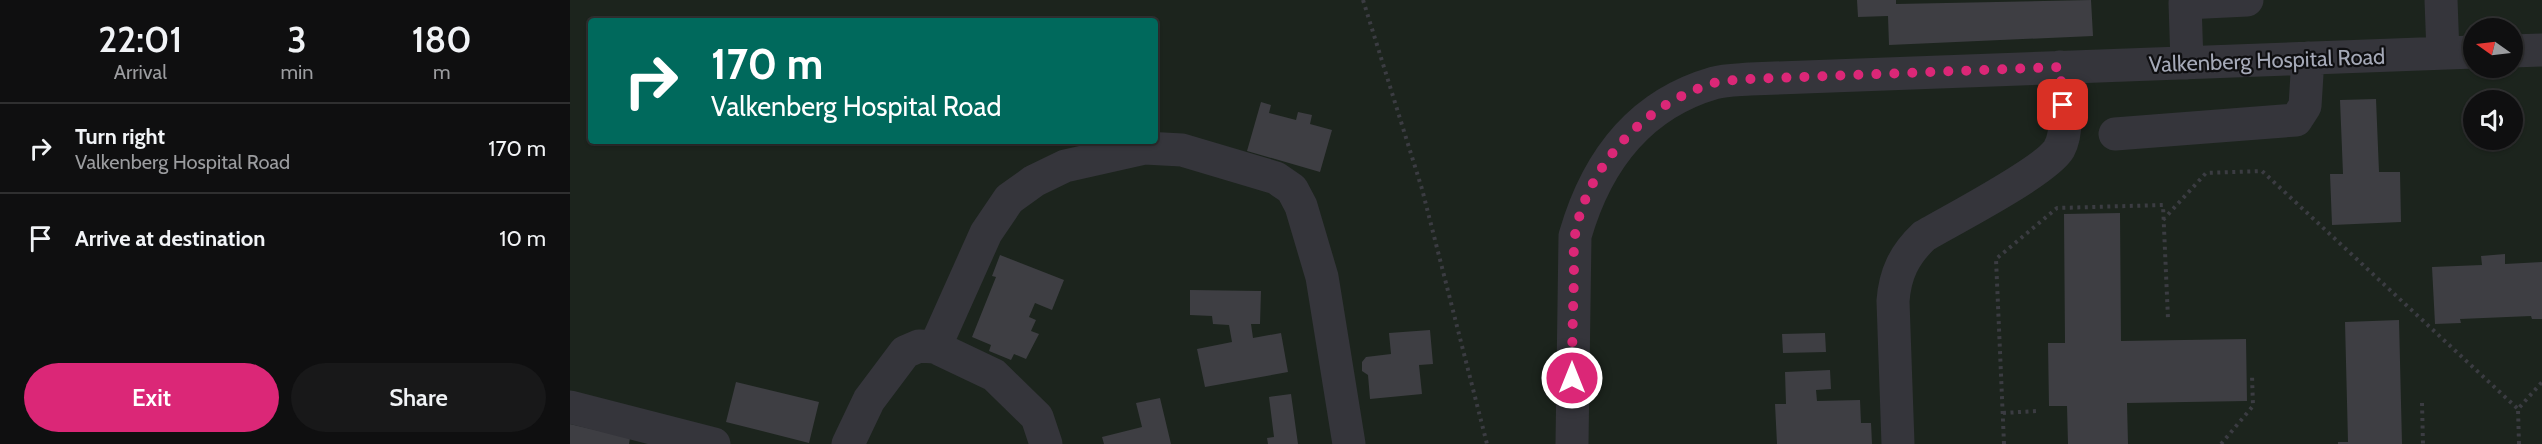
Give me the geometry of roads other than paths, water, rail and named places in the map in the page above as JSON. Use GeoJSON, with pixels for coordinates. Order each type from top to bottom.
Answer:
{"type":"FeatureCollection","features":[{"type":"Feature","properties":{"kind":"lane"},"geometry":{"type":"LineString","coordinates":[[2187,63],[2186,3],[2247,0]]}},
{"type":"Feature","properties":{"kind":"lane"},"geometry":{"type":"LineString","coordinates":[[2441,0],[2458,53]]}},
{"type":"Feature","properties":{"kind":"lane"},"geometry":{"type":"LineString","coordinates":[[2523,51],[2542,50]]}},
{"type":"Feature","properties":{"kind":"lane","name":"Valkenberg Hospital Road"},"geometry":{"type":"LineString","coordinates":[[1572,444],[1575,236],[1594,183],[1613,151],[1635,128],[1657,110],[1689,92],[1716,82],[1750,79],[2458,53]]}},
{"type":"Feature","properties":{"kind":"lane"},"geometry":{"type":"LineString","coordinates":[[2115,134],[2296,120],[2305,106],[2308,58]]}},
{"type":"Feature","properties":{"kind":"lane"},"geometry":{"type":"LineString","coordinates":[[1898,444],[1893,301],[1900,266],[1910,249],[1924,236],[2036,170],[2059,148],[2065,125],[2060,67]]}},
{"type":"Feature","properties":{"kind":"lane"},"geometry":{"type":"LineString","coordinates":[[935,348],[986,233],[1009,199],[1034,181],[1065,166],[1146,148],[1182,150],[1276,178],[1292,189],[1301,206],[1322,277],[1349,444]]}},
{"type":"Feature","properties":{"kind":"lane"},"geometry":{"type":"LineString","coordinates":[[848,444],[869,400],[905,352],[919,346],[935,348],[994,375],[1037,417],[1046,444]]}},
{"type":"Feature","properties":{"kind":"lane"},"geometry":{"type":"LineString","coordinates":[[570,407],[714,444]]}}]}
